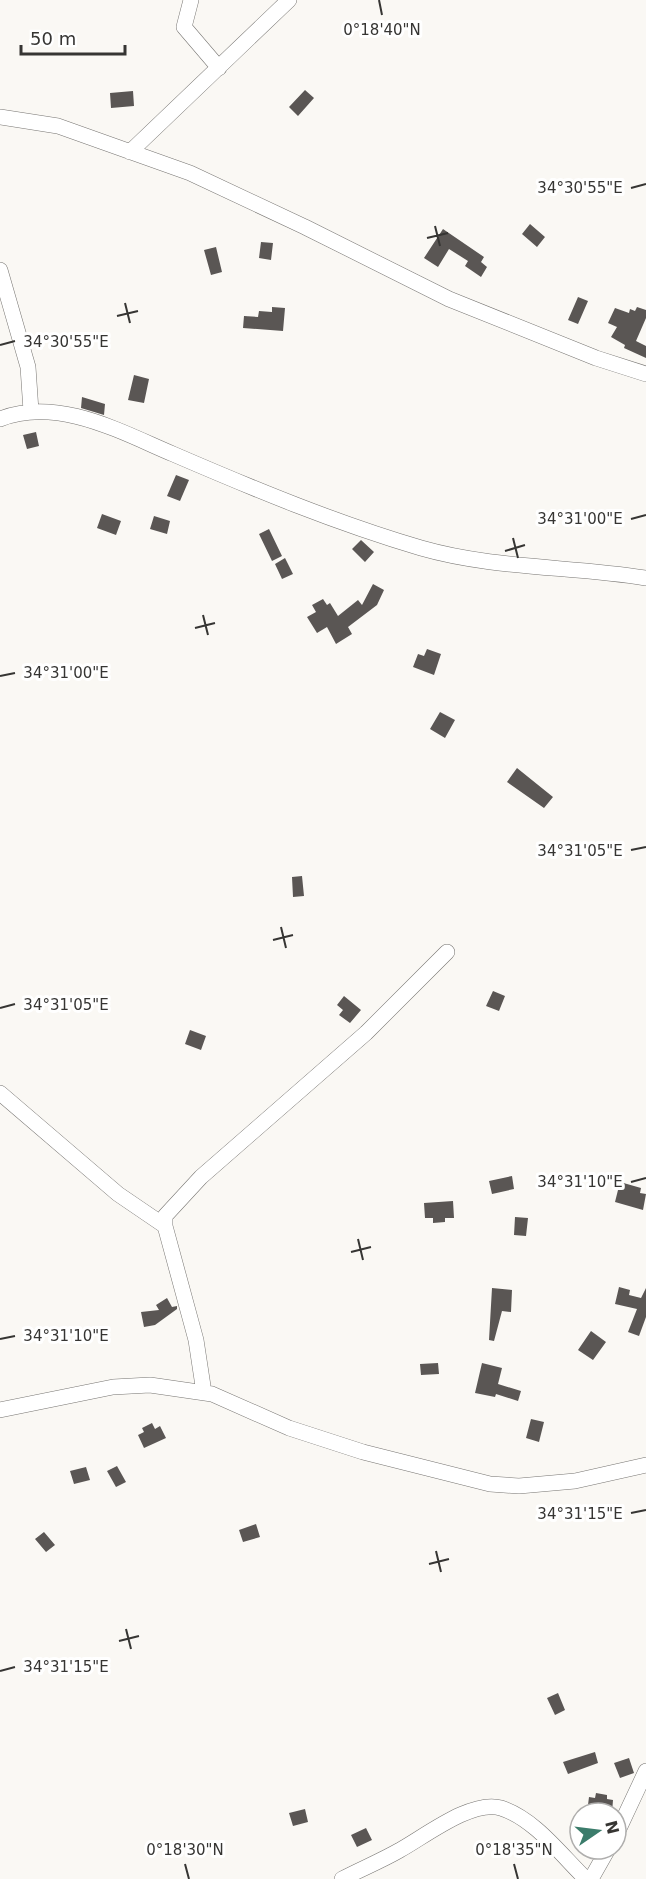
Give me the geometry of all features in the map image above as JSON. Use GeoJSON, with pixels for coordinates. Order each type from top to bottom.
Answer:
{"type":"FeatureCollection","features":[{"type":"Feature","properties":{"kind":"street"},"geometry":{"type":"LineString","coordinates":[[191,0],[184,27],[219,68]]}},
{"type":"Feature","properties":{"kind":"street"},"geometry":{"type":"LineString","coordinates":[[130,152],[289,0]]}},
{"type":"Feature","properties":{"kind":"street"},"geometry":{"type":"LineString","coordinates":[[0,117],[58,126],[211,183],[449,299],[596,358],[646,374]]}},
{"type":"Feature","properties":{"kind":"street"},"geometry":{"type":"LineString","coordinates":[[0,270],[27,367],[31,411]]}},
{"type":"Feature","properties":{"kind":"street"},"geometry":{"type":"LineString","coordinates":[[0,419],[31,411],[49,411],[114,429],[260,491],[421,548],[534,567],[604,572],[646,578]]}},
{"type":"Feature","properties":{"kind":"street"},"geometry":{"type":"LineString","coordinates":[[201,1392],[203,1386],[196,1340],[165,1226],[168,1212],[201,1177],[366,1034],[447,952]]}},
{"type":"Feature","properties":{"kind":"street"},"geometry":{"type":"LineString","coordinates":[[0,1093],[118,1194],[165,1226]]}},
{"type":"Feature","properties":{"kind":"street"},"geometry":{"type":"LineString","coordinates":[[0,1410],[113,1387],[150,1385],[212,1394],[289,1428],[363,1452],[490,1484],[519,1486],[564,1482],[646,1466]]}},
{"type":"Feature","properties":{"kind":"street"},"geometry":{"type":"LineString","coordinates":[[628,1809],[646,1771]]}},
{"type":"Feature","properties":{"kind":"street"},"geometry":{"type":"LineString","coordinates":[[342,1879],[401,1850],[450,1819],[485,1808],[499,1808],[534,1827],[586,1879]]}},
{"type":"Feature","properties":{"kind":"street"},"geometry":{"type":"LineString","coordinates":[[591,1879],[601,1861]]}},
{"type":"Feature","properties":{"kind":"building"},"geometry":{"type":"Polygon","coordinates":[[[305,90],[314,98],[298,116],[289,107],[305,90]]]}},
{"type":"Feature","properties":{"kind":"building"},"geometry":{"type":"Polygon","coordinates":[[[133,91],[134,106],[111,108],[110,93],[133,91]]]}},
{"type":"Feature","properties":{"kind":"building"},"geometry":{"type":"Polygon","coordinates":[[[530,224],[545,237],[537,247],[522,234],[530,224]]]}},
{"type":"Feature","properties":{"kind":"building"},"geometry":{"type":"Polygon","coordinates":[[[443,229],[484,257],[481,262],[487,267],[481,277],[465,266],[468,261],[449,249],[438,267],[424,258],[443,229]]]}},
{"type":"Feature","properties":{"kind":"building"},"geometry":{"type":"Polygon","coordinates":[[[261,242],[273,243],[271,260],[259,258],[261,242]]]}},
{"type":"Feature","properties":{"kind":"building"},"geometry":{"type":"Polygon","coordinates":[[[216,247],[222,272],[211,275],[204,250],[216,247]]]}},
{"type":"Feature","properties":{"kind":"building"},"geometry":{"type":"Polygon","coordinates":[[[578,297],[588,301],[578,324],[568,320],[578,297]]]}},
{"type":"Feature","properties":{"kind":"building"},"geometry":{"type":"Polygon","coordinates":[[[272,307],[285,308],[283,331],[243,328],[244,316],[258,317],[259,311],[272,312],[272,307]]]}},
{"type":"Feature","properties":{"kind":"building"},"geometry":{"type":"Polygon","coordinates":[[[637,307],[646,310],[646,318],[636,341],[646,346],[646,358],[624,348],[625,345],[611,337],[617,327],[608,323],[615,308],[629,313],[630,309],[635,311],[637,307]]]}},
{"type":"Feature","properties":{"kind":"building"},"geometry":{"type":"Polygon","coordinates":[[[134,375],[149,379],[144,403],[128,400],[134,375]]]}},
{"type":"Feature","properties":{"kind":"building"},"geometry":{"type":"Polygon","coordinates":[[[82,397],[105,404],[104,415],[81,408],[82,397]]]}},
{"type":"Feature","properties":{"kind":"building"},"geometry":{"type":"Polygon","coordinates":[[[36,432],[39,446],[27,449],[23,435],[36,432]]]}},
{"type":"Feature","properties":{"kind":"building"},"geometry":{"type":"Polygon","coordinates":[[[176,475],[189,480],[180,501],[167,496],[176,475]]]}},
{"type":"Feature","properties":{"kind":"building"},"geometry":{"type":"Polygon","coordinates":[[[102,514],[121,521],[116,535],[97,528],[102,514]]]}},
{"type":"Feature","properties":{"kind":"building"},"geometry":{"type":"Polygon","coordinates":[[[154,516],[170,521],[167,534],[150,529],[154,516]]]}},
{"type":"Feature","properties":{"kind":"building"},"geometry":{"type":"Polygon","coordinates":[[[269,529],[282,556],[272,561],[259,534],[269,529]]]}},
{"type":"Feature","properties":{"kind":"building"},"geometry":{"type":"Polygon","coordinates":[[[361,540],[374,552],[365,562],[352,549],[361,540]]]}},
{"type":"Feature","properties":{"kind":"building"},"geometry":{"type":"Polygon","coordinates":[[[285,558],[293,574],[282,579],[275,564],[285,558]]]}},
{"type":"Feature","properties":{"kind":"building"},"geometry":{"type":"Polygon","coordinates":[[[373,584],[384,590],[377,605],[348,627],[352,634],[336,644],[327,627],[317,633],[307,617],[316,612],[312,605],[323,599],[327,605],[330,603],[338,616],[358,600],[362,605],[373,584]]]}},
{"type":"Feature","properties":{"kind":"building"},"geometry":{"type":"Polygon","coordinates":[[[427,649],[441,654],[434,675],[413,667],[418,654],[424,656],[427,649]]]}},
{"type":"Feature","properties":{"kind":"building"},"geometry":{"type":"Polygon","coordinates":[[[440,712],[455,720],[445,738],[430,729],[440,712]]]}},
{"type":"Feature","properties":{"kind":"building"},"geometry":{"type":"Polygon","coordinates":[[[517,768],[553,797],[544,808],[507,782],[517,768]]]}},
{"type":"Feature","properties":{"kind":"building"},"geometry":{"type":"Polygon","coordinates":[[[302,876],[304,896],[293,897],[292,877],[302,876]]]}},
{"type":"Feature","properties":{"kind":"building"},"geometry":{"type":"Polygon","coordinates":[[[493,991],[505,996],[499,1011],[486,1006],[493,991]]]}},
{"type":"Feature","properties":{"kind":"building"},"geometry":{"type":"Polygon","coordinates":[[[344,996],[361,1010],[350,1023],[339,1015],[343,1010],[337,1005],[344,996]]]}},
{"type":"Feature","properties":{"kind":"building"},"geometry":{"type":"Polygon","coordinates":[[[190,1030],[206,1036],[201,1050],[185,1044],[190,1030]]]}},
{"type":"Feature","properties":{"kind":"building"},"geometry":{"type":"Polygon","coordinates":[[[512,1176],[514,1189],[492,1194],[489,1181],[512,1176]]]}},
{"type":"Feature","properties":{"kind":"building"},"geometry":{"type":"Polygon","coordinates":[[[620,1182],[641,1188],[640,1193],[646,1194],[643,1210],[615,1202],[620,1182]]]}},
{"type":"Feature","properties":{"kind":"building"},"geometry":{"type":"Polygon","coordinates":[[[453,1201],[454,1218],[445,1218],[445,1222],[433,1223],[433,1218],[425,1218],[424,1203],[453,1201]]]}},
{"type":"Feature","properties":{"kind":"building"},"geometry":{"type":"Polygon","coordinates":[[[515,1217],[528,1218],[526,1236],[514,1235],[515,1217]]]}},
{"type":"Feature","properties":{"kind":"building"},"geometry":{"type":"Polygon","coordinates":[[[619,1287],[630,1290],[629,1295],[641,1298],[646,1288],[646,1317],[639,1336],[628,1332],[637,1309],[615,1304],[619,1287]]]}},
{"type":"Feature","properties":{"kind":"building"},"geometry":{"type":"Polygon","coordinates":[[[492,1288],[512,1290],[511,1312],[502,1311],[494,1341],[489,1340],[492,1288]]]}},
{"type":"Feature","properties":{"kind":"building"},"geometry":{"type":"Polygon","coordinates":[[[167,1298],[172,1307],[177,1306],[177,1309],[155,1325],[144,1327],[141,1312],[159,1310],[156,1305],[167,1298]]]}},
{"type":"Feature","properties":{"kind":"building"},"geometry":{"type":"Polygon","coordinates":[[[591,1331],[606,1342],[593,1360],[578,1350],[591,1331]]]}},
{"type":"Feature","properties":{"kind":"building"},"geometry":{"type":"Polygon","coordinates":[[[438,1363],[439,1374],[421,1375],[420,1364],[438,1363]]]}},
{"type":"Feature","properties":{"kind":"building"},"geometry":{"type":"Polygon","coordinates":[[[482,1363],[502,1368],[498,1384],[521,1391],[518,1401],[496,1394],[495,1397],[475,1393],[482,1363]]]}},
{"type":"Feature","properties":{"kind":"building"},"geometry":{"type":"Polygon","coordinates":[[[531,1419],[544,1422],[539,1442],[526,1438],[531,1419]]]}},
{"type":"Feature","properties":{"kind":"building"},"geometry":{"type":"Polygon","coordinates":[[[152,1423],[155,1429],[160,1426],[166,1438],[144,1448],[138,1435],[144,1432],[142,1428],[152,1423]]]}},
{"type":"Feature","properties":{"kind":"building"},"geometry":{"type":"Polygon","coordinates":[[[117,1466],[126,1482],[116,1487],[107,1471],[117,1466]]]}},
{"type":"Feature","properties":{"kind":"building"},"geometry":{"type":"Polygon","coordinates":[[[86,1467],[90,1480],[74,1484],[70,1471],[86,1467]]]}},
{"type":"Feature","properties":{"kind":"building"},"geometry":{"type":"Polygon","coordinates":[[[256,1524],[260,1537],[243,1542],[239,1530],[256,1524]]]}},
{"type":"Feature","properties":{"kind":"building"},"geometry":{"type":"Polygon","coordinates":[[[44,1532],[55,1545],[46,1552],[35,1539],[44,1532]]]}},
{"type":"Feature","properties":{"kind":"building"},"geometry":{"type":"Polygon","coordinates":[[[558,1693],[565,1710],[555,1715],[547,1698],[558,1693]]]}},
{"type":"Feature","properties":{"kind":"building"},"geometry":{"type":"Polygon","coordinates":[[[595,1752],[598,1763],[568,1774],[563,1762],[595,1752]]]}},
{"type":"Feature","properties":{"kind":"building"},"geometry":{"type":"Polygon","coordinates":[[[629,1758],[634,1773],[620,1778],[614,1763],[629,1758]]]}},
{"type":"Feature","properties":{"kind":"building"},"geometry":{"type":"Polygon","coordinates":[[[596,1793],[607,1795],[607,1799],[613,1801],[588,1801],[589,1797],[595,1798],[596,1793]]]}},
{"type":"Feature","properties":{"kind":"building"},"geometry":{"type":"Polygon","coordinates":[[[305,1809],[308,1822],[293,1826],[289,1813],[305,1809]]]}},
{"type":"Feature","properties":{"kind":"building"},"geometry":{"type":"Polygon","coordinates":[[[366,1828],[372,1840],[357,1847],[351,1835],[366,1828]]]}}]}
